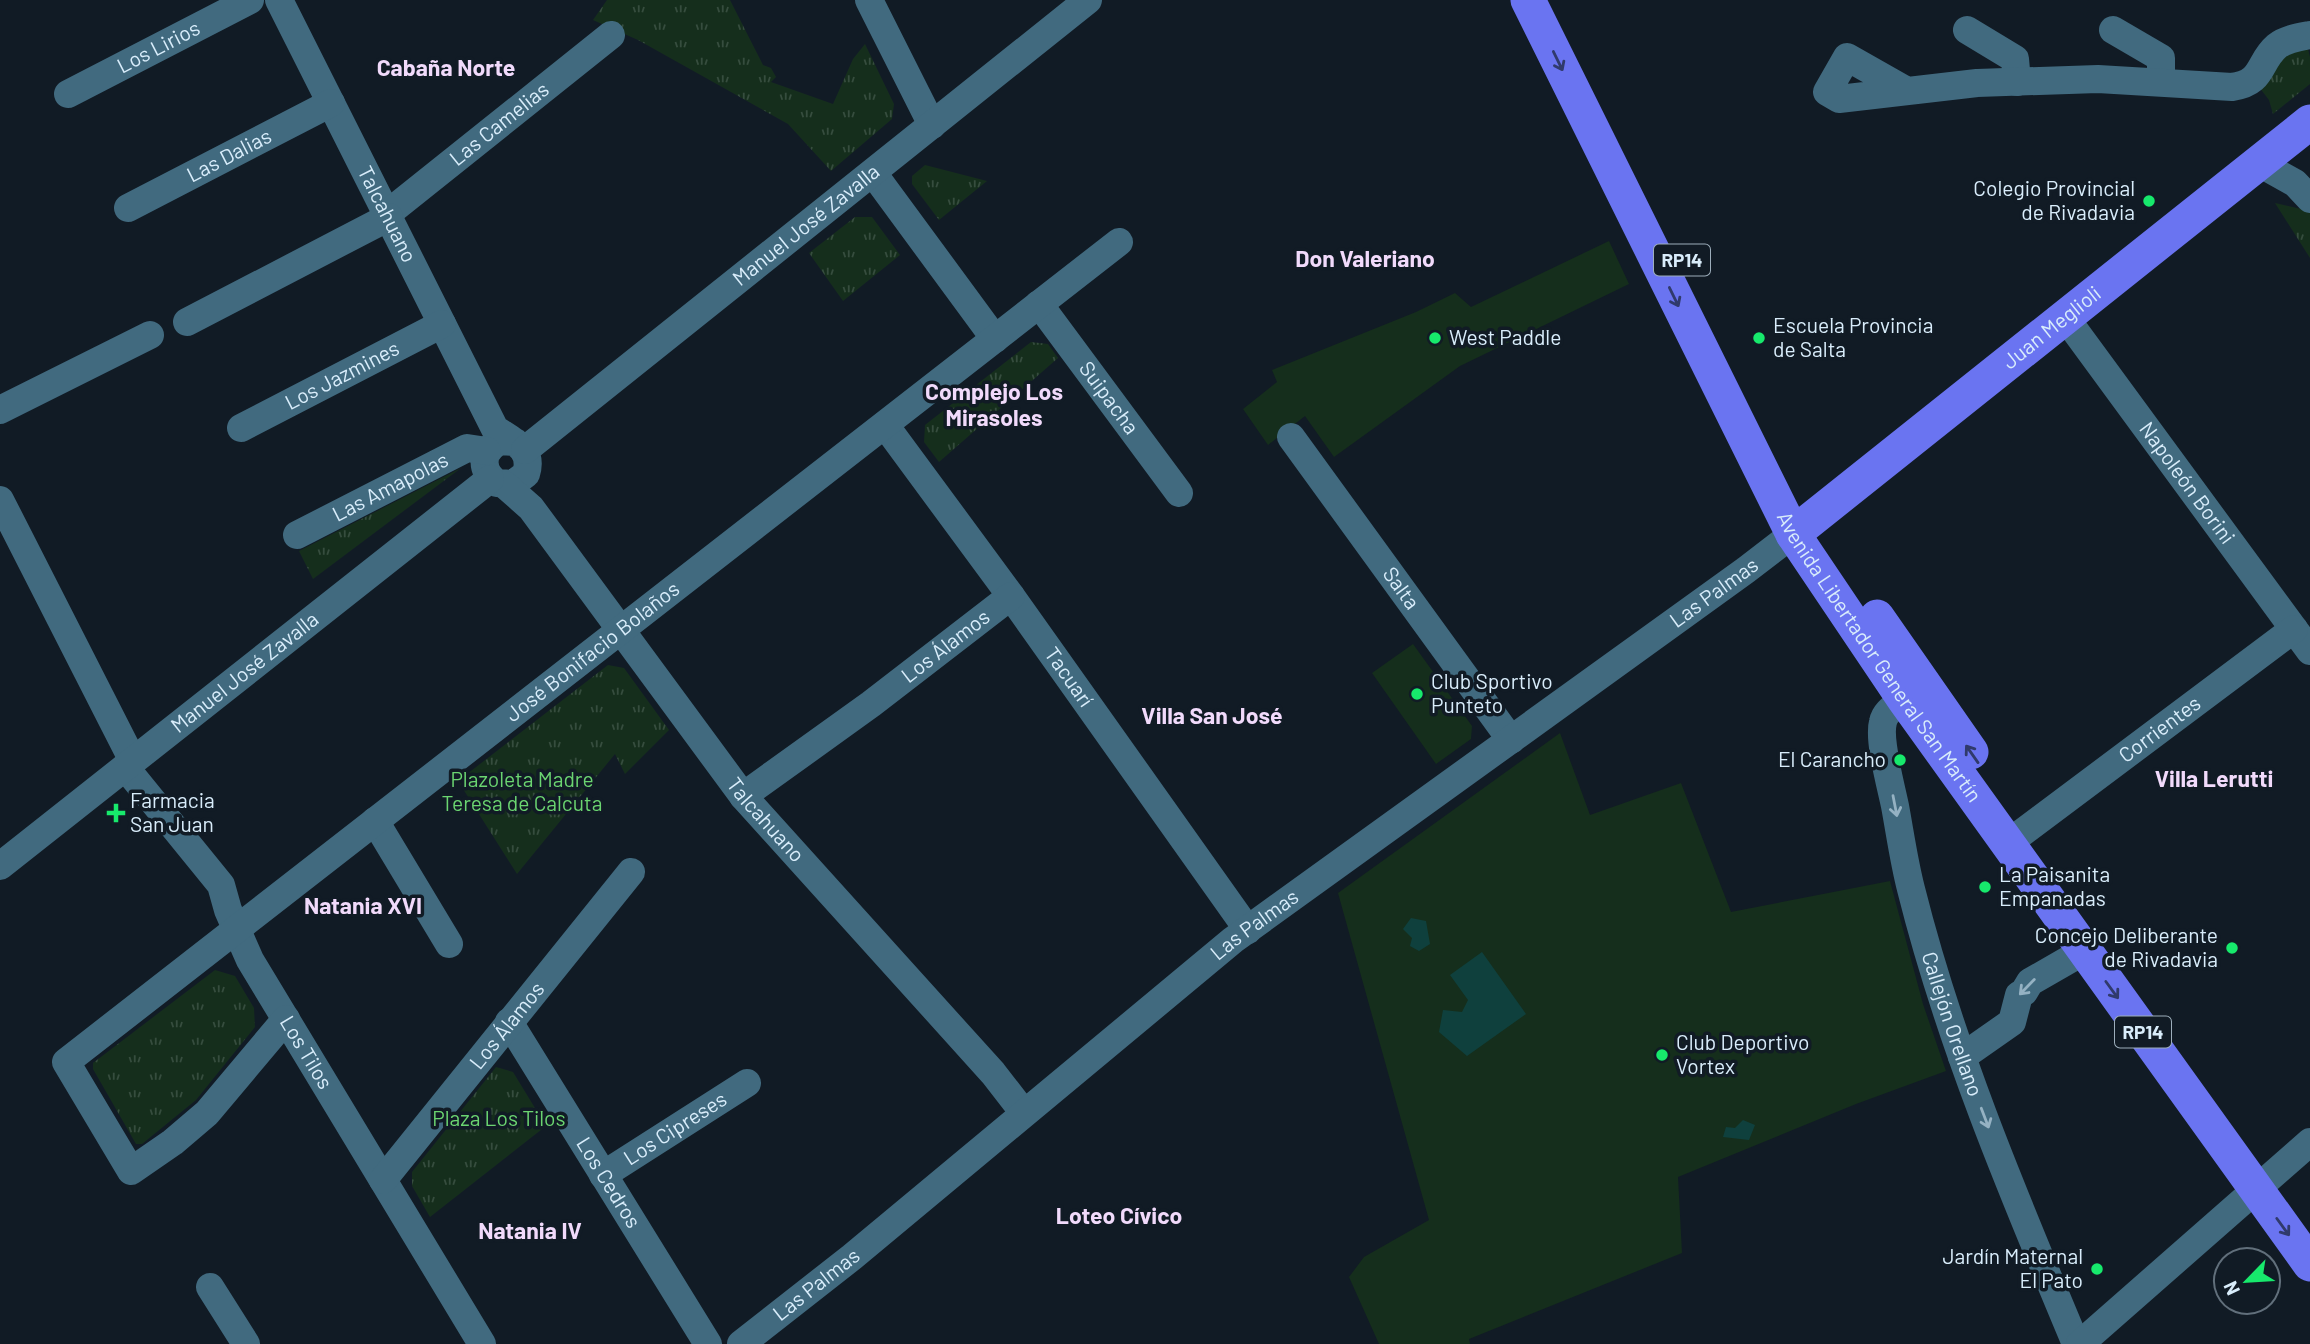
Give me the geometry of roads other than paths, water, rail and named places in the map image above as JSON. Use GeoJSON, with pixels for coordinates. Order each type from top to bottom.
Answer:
{"type":"FeatureCollection","features":[{"type":"Feature","properties":{"kind":"main road","name":"Avenida Libertador General San Martín"},"geometry":{"type":"LineString","coordinates":[[1528,0],[1802,527],[1904,699],[2017,837],[2265,1181],[2310,1264]]}},
{"type":"Feature","properties":{"kind":"main road","name":"Avenida Libertador General San Martín"},"geometry":{"type":"LineString","coordinates":[[1555,0],[1782,466],[1802,527],[1840,565],[2017,837],[2084,951],[2265,1181],[2310,1224]]}},
{"type":"Feature","properties":{"kind":"main road","name":"Juan Meglioli"},"geometry":{"type":"LineString","coordinates":[[1802,527],[2310,122]]}},
{"type":"Feature","properties":{"kind":"street","name":"Los Lirios"},"geometry":{"type":"LineString","coordinates":[[68,94],[250,0]]}},
{"type":"Feature","properties":{"kind":"street","name":"Talcahuano"},"geometry":{"type":"LineString","coordinates":[[279,0],[531,508],[743,796],[984,1063],[1024,1113]]}},
{"type":"Feature","properties":{"kind":"street"},"geometry":{"type":"LineString","coordinates":[[869,0],[932,125]]}},
{"type":"Feature","properties":{"kind":"street","name":"Manuel José Zavalla"},"geometry":{"type":"LineString","coordinates":[[0,866],[504,458],[873,173],[1088,0]]}},
{"type":"Feature","properties":{"kind":"street"},"geometry":{"type":"LineString","coordinates":[[1967,30],[2015,59],[2017,82]]}},
{"type":"Feature","properties":{"kind":"street"},"geometry":{"type":"LineString","coordinates":[[2113,30],[2161,58],[2161,82]]}},
{"type":"Feature","properties":{"kind":"street","name":"Las Camelias"},"geometry":{"type":"LineString","coordinates":[[187,322],[388,216],[611,35]]}},
{"type":"Feature","properties":{"kind":"street"},"geometry":{"type":"LineString","coordinates":[[1907,91],[1977,83],[2098,79],[2232,87],[2242,85],[2256,76],[2277,46],[2310,35]]}},
{"type":"Feature","properties":{"kind":"street","name":"Las Dalias"},"geometry":{"type":"LineString","coordinates":[[128,208],[331,103]]}},
{"type":"Feature","properties":{"kind":"street"},"geometry":{"type":"LineString","coordinates":[[2259,163],[2305,187]]}},
{"type":"Feature","properties":{"kind":"street"},"geometry":{"type":"LineString","coordinates":[[873,173],[995,339]]}},
{"type":"Feature","properties":{"kind":"street","name":"José Bonifacio Bolaños"},"geometry":{"type":"LineString","coordinates":[[286,1019],[207,1113],[173,1142],[131,1171],[66,1062],[1119,242]]}},
{"type":"Feature","properties":{"kind":"street","name":"Suipacha"},"geometry":{"type":"LineString","coordinates":[[1039,304],[1179,493]]}},
{"type":"Feature","properties":{"kind":"street","name":"Napoleón Borini"},"geometry":{"type":"LineString","coordinates":[[2065,317],[2302,640]]}},
{"type":"Feature","properties":{"kind":"street","name":"Los Jazmines"},"geometry":{"type":"LineString","coordinates":[[242,428],[442,324]]}},
{"type":"Feature","properties":{"kind":"street"},"geometry":{"type":"LineString","coordinates":[[0,410],[150,335]]}},
{"type":"Feature","properties":{"kind":"street","name":"Tacuarí"},"geometry":{"type":"LineString","coordinates":[[885,425],[1248,930]]}},
{"type":"Feature","properties":{"kind":"street","name":"Salta"},"geometry":{"type":"LineString","coordinates":[[1291,437],[1511,740]]}},
{"type":"Feature","properties":{"kind":"street","name":"Las Amapolas"},"geometry":{"type":"LineString","coordinates":[[297,536],[467,448],[504,458]]}},
{"type":"Feature","properties":{"kind":"street","name":"Los Tilos"},"geometry":{"type":"LineString","coordinates":[[0,500],[129,764],[221,885],[228,910],[250,960],[482,1344]]}},
{"type":"Feature","properties":{"kind":"street","name":"Las Palmas"},"geometry":{"type":"LineString","coordinates":[[741,1344],[852,1257],[1248,930],[1802,527]]}},
{"type":"Feature","properties":{"kind":"street","name":"Los Álamos"},"geometry":{"type":"LineString","coordinates":[[743,796],[871,704],[1011,597]]}},
{"type":"Feature","properties":{"kind":"street","name":"Corrientes"},"geometry":{"type":"LineString","coordinates":[[2017,837],[2302,640]]}},
{"type":"Feature","properties":{"kind":"street","name":"Callejón Orellano"},"geometry":{"type":"LineString","coordinates":[[1904,699],[1885,716],[1882,724],[1884,748],[1911,888],[1962,1057],[2078,1344]]}},
{"type":"Feature","properties":{"kind":"street"},"geometry":{"type":"LineString","coordinates":[[374,821],[449,944]]}},
{"type":"Feature","properties":{"kind":"street","name":"Los Álamos"},"geometry":{"type":"LineString","coordinates":[[383,1180],[631,872]]}},
{"type":"Feature","properties":{"kind":"street"},"geometry":{"type":"LineString","coordinates":[[1962,1057],[2012,1022],[2019,995],[2030,982],[2084,951]]}},
{"type":"Feature","properties":{"kind":"street","name":"Los Cedros"},"geometry":{"type":"LineString","coordinates":[[509,1023],[708,1344]]}},
{"type":"Feature","properties":{"kind":"street","name":"Los Cipreses"},"geometry":{"type":"LineString","coordinates":[[603,1175],[747,1083]]}},
{"type":"Feature","properties":{"kind":"street"},"geometry":{"type":"LineString","coordinates":[[2078,1344],[2310,1142]]}},
{"type":"Feature","properties":{"kind":"street"},"geometry":{"type":"LineString","coordinates":[[210,1287],[246,1344]]}},
{"type":"Feature","properties":{"kind":"place","name":"Colegio Provincial de Rivadavia"},"geometry":{"type":"Point","coordinates":[2149,201]}},
{"type":"Feature","properties":{"kind":"place","name":"West Paddle"},"geometry":{"type":"Point","coordinates":[1435,338]}},
{"type":"Feature","properties":{"kind":"place","name":"Escuela Provincia de Salta"},"geometry":{"type":"Point","coordinates":[1759,338]}},
{"type":"Feature","properties":{"kind":"place","name":"Club Sportivo Punteto"},"geometry":{"type":"Point","coordinates":[1417,694]}},
{"type":"Feature","properties":{"kind":"place","name":"El Carancho"},"geometry":{"type":"Point","coordinates":[1900,760]}},
{"type":"Feature","properties":{"kind":"place","name":"Farmacia San Juan"},"geometry":{"type":"Point","coordinates":[116,813]}},
{"type":"Feature","properties":{"kind":"place","name":"La Paisanita Empanadas"},"geometry":{"type":"Point","coordinates":[1985,887]}},
{"type":"Feature","properties":{"kind":"place","name":"Concejo Deliberante de Rivadavia"},"geometry":{"type":"Point","coordinates":[2232,948]}},
{"type":"Feature","properties":{"kind":"place","name":"Club Deportivo Vortex"},"geometry":{"type":"Point","coordinates":[1662,1055]}},
{"type":"Feature","properties":{"kind":"place","name":"Jardín Maternal El Pato"},"geometry":{"type":"Point","coordinates":[2097,1269]}},
{"type":"Feature","properties":{"kind":"district","name":"Cabaña Norte"},"geometry":{"type":"Point","coordinates":[446,68]}},
{"type":"Feature","properties":{"kind":"district","name":"Don Valeriano"},"geometry":{"type":"Point","coordinates":[1365,259]}},
{"type":"Feature","properties":{"kind":"district","name":"Complejo Los Mirasoles"},"geometry":{"type":"Point","coordinates":[994,405]}},
{"type":"Feature","properties":{"kind":"district","name":"Villa San José"},"geometry":{"type":"Point","coordinates":[1212,716]}},
{"type":"Feature","properties":{"kind":"district","name":"Villa Lerutti"},"geometry":{"type":"Point","coordinates":[2214,779]}},
{"type":"Feature","properties":{"kind":"district","name":"Natania XVI"},"geometry":{"type":"Point","coordinates":[363,906]}},
{"type":"Feature","properties":{"kind":"district","name":"Loteo Cívico"},"geometry":{"type":"Point","coordinates":[1119,1216]}},
{"type":"Feature","properties":{"kind":"district","name":"Natania IV"},"geometry":{"type":"Point","coordinates":[530,1231]}},
{"type":"Feature","properties":{"kind":"park label","name":"Plazoleta Madre Teresa de Calcuta"},"geometry":{"type":"Point","coordinates":[522,792]}},
{"type":"Feature","properties":{"kind":"park label","name":"Plaza Los Tilos"},"geometry":{"type":"Point","coordinates":[499,1119]}}]}
